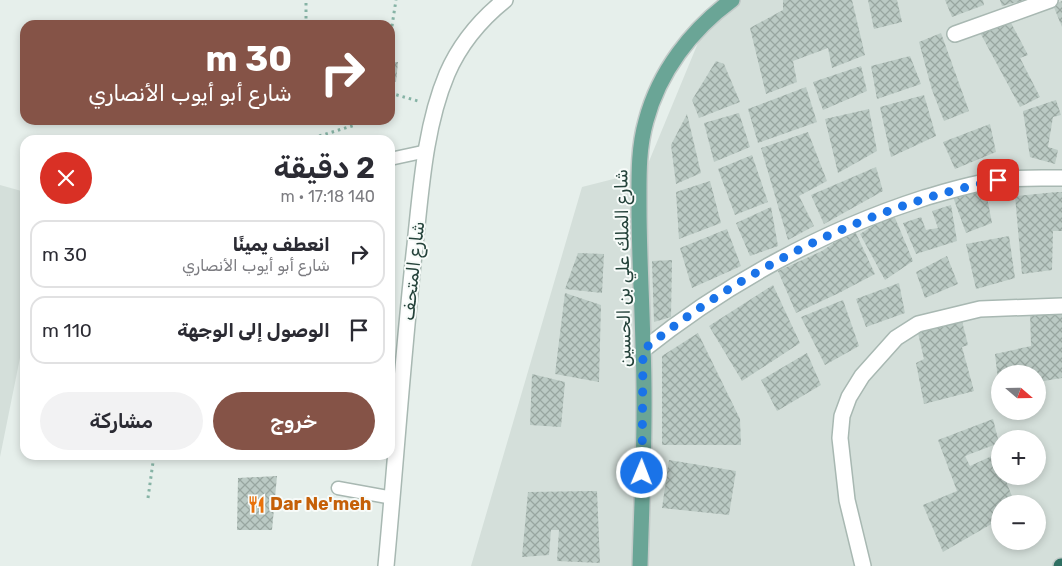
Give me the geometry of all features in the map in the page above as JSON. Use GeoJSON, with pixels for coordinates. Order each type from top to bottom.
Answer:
{"type":"FeatureCollection","features":[{"type":"Feature","properties":{"kind":"main road","name":"شارع الملك علي بن الحسين"},"geometry":{"type":"LineString","coordinates":[[640,566],[643,350],[639,164],[646,121],[653,99],[674,59],[704,23],[732,0]]}},
{"type":"Feature","properties":{"kind":"street","name":"شارع المتحف"},"geometry":{"type":"LineString","coordinates":[[386,566],[409,298],[427,151],[436,105],[447,73],[462,45],[471,32],[505,0]]}},
{"type":"Feature","properties":{"kind":"street"},"geometry":{"type":"LineString","coordinates":[[955,34],[1050,0]]}},
{"type":"Feature","properties":{"kind":"street"},"geometry":{"type":"LineString","coordinates":[[643,350],[681,320],[774,264],[823,238],[879,214],[946,192],[998,180],[1062,178]]}},
{"type":"Feature","properties":{"kind":"street"},"geometry":{"type":"LineString","coordinates":[[863,566],[847,500],[840,438],[842,416],[849,398],[862,376],[896,338],[918,324],[980,309],[1062,306]]}},
{"type":"Feature","properties":{"kind":"lane"},"geometry":{"type":"LineString","coordinates":[[395,158],[427,151]]}},
{"type":"Feature","properties":{"kind":"lane"},"geometry":{"type":"LineString","coordinates":[[338,488],[392,498]]}},
{"type":"Feature","properties":{"kind":"path"},"geometry":{"type":"LineString","coordinates":[[306,0],[306,20]]}},
{"type":"Feature","properties":{"kind":"path"},"geometry":{"type":"LineString","coordinates":[[393,20],[396,0]]}},
{"type":"Feature","properties":{"kind":"path"},"geometry":{"type":"LineString","coordinates":[[395,94],[436,105]]}},
{"type":"Feature","properties":{"kind":"path"},"geometry":{"type":"LineString","coordinates":[[322,135],[355,125]]}},
{"type":"Feature","properties":{"kind":"path"},"geometry":{"type":"LineString","coordinates":[[148,498],[153,460]]}},
{"type":"Feature","properties":{"kind":"shaded area"},"geometry":{"type":"Polygon","coordinates":[[[735,0],[1062,0],[1062,566],[471,566],[582,187],[645,171],[700,38],[735,0]]]}},
{"type":"Feature","properties":{"kind":"shaded area"},"geometry":{"type":"Polygon","coordinates":[[[0,185],[20,191],[20,358],[0,457],[0,185]]]}},
{"type":"Feature","properties":{"kind":"building"},"geometry":{"type":"Polygon","coordinates":[[[783,0],[852,0],[865,55],[832,68],[828,48],[793,61],[797,82],[766,94],[750,28],[783,10],[783,0]]]}},
{"type":"Feature","properties":{"kind":"building"},"geometry":{"type":"Polygon","coordinates":[[[868,0],[897,0],[902,22],[874,29],[868,0]]]}},
{"type":"Feature","properties":{"kind":"building"},"geometry":{"type":"Polygon","coordinates":[[[945,0],[983,0],[984,5],[952,17],[945,0]]]}},
{"type":"Feature","properties":{"kind":"building"},"geometry":{"type":"Polygon","coordinates":[[[1000,0],[1022,0],[1022,1],[1002,6],[1000,0]]]}},
{"type":"Feature","properties":{"kind":"building"},"geometry":{"type":"Polygon","coordinates":[[[1062,1],[1062,27],[1053,5],[1062,1]]]}},
{"type":"Feature","properties":{"kind":"building"},"geometry":{"type":"Polygon","coordinates":[[[1009,19],[1028,55],[1020,58],[1040,97],[1020,107],[977,27],[1009,19]]]}},
{"type":"Feature","properties":{"kind":"building"},"geometry":{"type":"Polygon","coordinates":[[[941,33],[969,111],[944,121],[932,90],[919,42],[941,33]]]}},
{"type":"Feature","properties":{"kind":"building"},"geometry":{"type":"Polygon","coordinates":[[[910,56],[921,84],[877,99],[871,66],[910,56]]]}},
{"type":"Feature","properties":{"kind":"building"},"geometry":{"type":"Polygon","coordinates":[[[716,61],[724,64],[740,102],[699,118],[692,100],[716,61]]]}},
{"type":"Feature","properties":{"kind":"building"},"geometry":{"type":"Polygon","coordinates":[[[395,62],[398,62],[396,82],[395,62]]]}},
{"type":"Feature","properties":{"kind":"building"},"geometry":{"type":"Polygon","coordinates":[[[861,66],[867,91],[823,110],[813,82],[861,66]]]}},
{"type":"Feature","properties":{"kind":"building"},"geometry":{"type":"Polygon","coordinates":[[[806,87],[817,122],[758,143],[748,109],[806,87]]]}},
{"type":"Feature","properties":{"kind":"building"},"geometry":{"type":"Polygon","coordinates":[[[924,95],[936,136],[891,157],[880,107],[924,95]]]}},
{"type":"Feature","properties":{"kind":"building"},"geometry":{"type":"Polygon","coordinates":[[[1056,100],[1061,115],[1053,117],[1048,147],[1058,150],[1055,164],[1030,157],[1023,111],[1056,100]]]}},
{"type":"Feature","properties":{"kind":"building"},"geometry":{"type":"Polygon","coordinates":[[[869,109],[877,151],[838,173],[825,119],[869,109]]]}},
{"type":"Feature","properties":{"kind":"building"},"geometry":{"type":"Polygon","coordinates":[[[739,113],[750,147],[714,162],[704,123],[739,113]]]}},
{"type":"Feature","properties":{"kind":"building"},"geometry":{"type":"Polygon","coordinates":[[[687,114],[701,173],[676,184],[671,145],[687,114]]]}},
{"type":"Feature","properties":{"kind":"building"},"geometry":{"type":"Polygon","coordinates":[[[990,124],[996,152],[955,169],[943,142],[990,124]]]}},
{"type":"Feature","properties":{"kind":"building"},"geometry":{"type":"Polygon","coordinates":[[[808,132],[827,181],[799,196],[814,226],[788,240],[761,148],[808,132]]]}},
{"type":"Feature","properties":{"kind":"building"},"geometry":{"type":"Polygon","coordinates":[[[752,155],[768,202],[735,215],[718,169],[752,155]]]}},
{"type":"Feature","properties":{"kind":"building"},"geometry":{"type":"Polygon","coordinates":[[[876,167],[883,191],[824,224],[811,195],[876,167]]]}},
{"type":"Feature","properties":{"kind":"building"},"geometry":{"type":"Polygon","coordinates":[[[710,181],[721,223],[679,239],[676,192],[710,181]]]}},
{"type":"Feature","properties":{"kind":"building"},"geometry":{"type":"Polygon","coordinates":[[[985,187],[992,223],[966,233],[953,197],[985,187]]]}},
{"type":"Feature","properties":{"kind":"building"},"geometry":{"type":"Polygon","coordinates":[[[1062,192],[1062,231],[1053,231],[1052,270],[1022,274],[1015,196],[1062,192]]]}},
{"type":"Feature","properties":{"kind":"building"},"geometry":{"type":"Polygon","coordinates":[[[951,205],[957,241],[916,254],[903,223],[921,217],[926,230],[938,228],[932,211],[951,205]]]}},
{"type":"Feature","properties":{"kind":"building"},"geometry":{"type":"Polygon","coordinates":[[[771,207],[778,246],[750,256],[736,223],[771,207]]]}},
{"type":"Feature","properties":{"kind":"building"},"geometry":{"type":"Polygon","coordinates":[[[893,213],[913,261],[885,280],[860,234],[893,213]]]}},
{"type":"Feature","properties":{"kind":"building"},"geometry":{"type":"Polygon","coordinates":[[[727,229],[741,266],[692,288],[680,248],[727,229]]]}},
{"type":"Feature","properties":{"kind":"building"},"geometry":{"type":"Polygon","coordinates":[[[854,229],[875,274],[796,313],[778,271],[822,251],[854,229]]]}},
{"type":"Feature","properties":{"kind":"building"},"geometry":{"type":"Polygon","coordinates":[[[1009,236],[1015,278],[976,289],[966,244],[1009,236]]]}},
{"type":"Feature","properties":{"kind":"building"},"geometry":{"type":"Polygon","coordinates":[[[578,253],[604,254],[602,293],[565,289],[578,253]]]}},
{"type":"Feature","properties":{"kind":"building"},"geometry":{"type":"Polygon","coordinates":[[[947,256],[958,284],[925,298],[916,272],[947,256]]]}},
{"type":"Feature","properties":{"kind":"building"},"geometry":{"type":"Polygon","coordinates":[[[672,260],[671,317],[654,322],[652,261],[672,260]]]}},
{"type":"Feature","properties":{"kind":"building"},"geometry":{"type":"Polygon","coordinates":[[[899,283],[905,313],[866,327],[856,299],[899,283]]]}},
{"type":"Feature","properties":{"kind":"building"},"geometry":{"type":"Polygon","coordinates":[[[773,285],[800,343],[742,381],[709,326],[773,285]]]}},
{"type":"Feature","properties":{"kind":"building"},"geometry":{"type":"Polygon","coordinates":[[[565,293],[601,305],[599,382],[555,374],[565,293]]]}},
{"type":"Feature","properties":{"kind":"building"},"geometry":{"type":"Polygon","coordinates":[[[843,300],[859,346],[825,365],[801,317],[843,300]]]}},
{"type":"Feature","properties":{"kind":"building"},"geometry":{"type":"Polygon","coordinates":[[[1030,312],[1062,312],[1062,378],[1046,381],[1046,365],[996,365],[995,354],[1031,346],[1030,312]]]}},
{"type":"Feature","properties":{"kind":"building"},"geometry":{"type":"Polygon","coordinates":[[[962,321],[968,345],[962,347],[974,391],[924,404],[916,363],[924,359],[918,333],[962,321]]]}},
{"type":"Feature","properties":{"kind":"building"},"geometry":{"type":"Polygon","coordinates":[[[698,333],[740,419],[741,445],[662,445],[662,356],[698,333]]]}},
{"type":"Feature","properties":{"kind":"building"},"geometry":{"type":"Polygon","coordinates":[[[807,353],[821,385],[777,411],[761,380],[807,353]]]}},
{"type":"Feature","properties":{"kind":"building"},"geometry":{"type":"Polygon","coordinates":[[[532,374],[565,382],[561,427],[530,425],[532,374]]]}},
{"type":"Feature","properties":{"kind":"building"},"geometry":{"type":"Polygon","coordinates":[[[993,420],[996,430],[991,430],[991,446],[965,456],[970,466],[991,456],[991,485],[1008,485],[1011,495],[991,495],[991,524],[943,552],[923,505],[957,491],[938,440],[993,420]]]}},
{"type":"Feature","properties":{"kind":"building"},"geometry":{"type":"Polygon","coordinates":[[[669,460],[736,471],[729,515],[662,508],[669,460]]]}},
{"type":"Feature","properties":{"kind":"building","name":"Dar Ne'meh"},"geometry":{"type":"Polygon","coordinates":[[[277,476],[272,530],[237,530],[238,478],[277,476]]]}},
{"type":"Feature","properties":{"kind":"building"},"geometry":{"type":"Polygon","coordinates":[[[597,491],[600,563],[557,561],[559,530],[551,530],[549,555],[522,557],[528,492],[597,491]]]}},
{"type":"Feature","properties":{"kind":"place","name":"Dar Ne'meh"},"geometry":{"type":"Point","coordinates":[256,504]}},
{"type":"Feature","properties":{"kind":"route"},"geometry":{"type":"LineString","coordinates":[[642,473],[643,350],[681,320],[790,255],[823,238],[913,202],[966,186],[998,180]]}}]}
